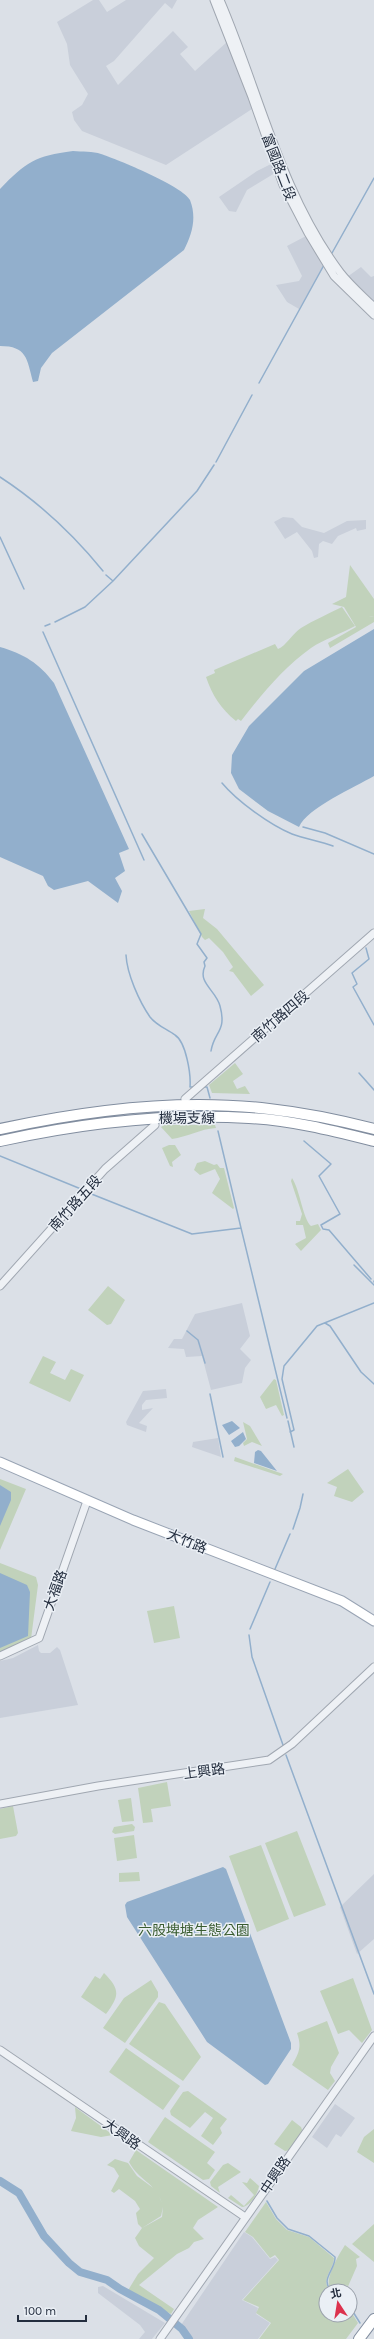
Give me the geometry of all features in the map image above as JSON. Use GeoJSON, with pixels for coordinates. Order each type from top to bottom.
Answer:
{"type":"FeatureCollection","features":[{"type":"Feature","properties":{"kind":"highway","name":"機場支線"},"geometry":{"type":"LineString","coordinates":[[0,1129],[107,1111],[213,1105],[294,1112],[374,1129]]}},
{"type":"Feature","properties":{"kind":"highway","name":"機場支線"},"geometry":{"type":"LineString","coordinates":[[0,1141],[84,1126],[171,1117],[250,1118],[322,1129],[374,1141]]}},
{"type":"Feature","properties":{"kind":"highway"},"geometry":{"type":"LineString","coordinates":[[359,2339],[374,2319]]}},
{"type":"Feature","properties":{"kind":"main road","name":"大竹路"},"geometry":{"type":"LineString","coordinates":[[0,1462],[87,1501],[342,1601],[374,1621]]}},
{"type":"Feature","properties":{"kind":"street","name":"富國路二段"},"geometry":{"type":"LineString","coordinates":[[214,0],[252,96],[283,185],[334,276],[374,315]]}},
{"type":"Feature","properties":{"kind":"street","name":"富國路二段"},"geometry":{"type":"LineString","coordinates":[[220,0],[244,58],[288,180],[303,212],[340,272],[374,307]]}},
{"type":"Feature","properties":{"kind":"street","name":"南竹路四段"},"geometry":{"type":"LineString","coordinates":[[185,1099],[374,933]]}},
{"type":"Feature","properties":{"kind":"street","name":"南竹路五段"},"geometry":{"type":"LineString","coordinates":[[0,1286],[105,1169],[155,1125]]}},
{"type":"Feature","properties":{"kind":"street","name":"大福路"},"geometry":{"type":"LineString","coordinates":[[0,1656],[39,1638],[87,1501]]}},
{"type":"Feature","properties":{"kind":"street","name":"上興路"},"geometry":{"type":"LineString","coordinates":[[0,1804],[98,1786],[269,1760],[292,1744],[374,1667]]}},
{"type":"Feature","properties":{"kind":"street","name":"中興路"},"geometry":{"type":"LineString","coordinates":[[160,2339],[374,2036]]}},
{"type":"Feature","properties":{"kind":"street","name":"大興路"},"geometry":{"type":"LineString","coordinates":[[0,2050],[245,2218]]}},
{"type":"Feature","properties":{"kind":"shaded area"},"geometry":{"type":"Polygon","coordinates":[[[93,0],[99,0],[107,12],[126,0],[177,0],[172,9],[165,3],[114,61],[106,66],[118,85],[173,31],[188,47],[180,54],[195,71],[228,41],[252,109],[166,165],[82,131],[74,120],[72,112],[82,105],[88,94],[70,65],[67,44],[57,22],[93,0]]]}},
{"type":"Feature","properties":{"kind":"shaded area"},"geometry":{"type":"Polygon","coordinates":[[[271,164],[275,173],[247,190],[236,212],[229,211],[219,197],[257,171],[271,164]]]}},
{"type":"Feature","properties":{"kind":"shaded area"},"geometry":{"type":"Polygon","coordinates":[[[306,236],[324,266],[299,309],[287,302],[276,285],[299,281],[302,276],[287,246],[306,236]]]}},
{"type":"Feature","properties":{"kind":"shaded area"},"geometry":{"type":"Polygon","coordinates":[[[361,267],[371,277],[374,276],[374,303],[347,277],[361,267]]]}},
{"type":"Feature","properties":{"kind":"shaded area"},"geometry":{"type":"Polygon","coordinates":[[[283,517],[293,518],[302,527],[324,533],[347,521],[366,520],[366,529],[357,531],[356,528],[338,536],[332,544],[323,541],[319,544],[318,557],[314,558],[312,551],[297,532],[285,539],[274,522],[283,517]]]}},
{"type":"Feature","properties":{"kind":"shaded area"},"geometry":{"type":"Polygon","coordinates":[[[242,1303],[250,1336],[240,1349],[251,1360],[245,1368],[242,1383],[211,1390],[202,1356],[186,1357],[184,1349],[168,1348],[174,1339],[182,1339],[195,1314],[242,1303]]]}},
{"type":"Feature","properties":{"kind":"shaded area"},"geometry":{"type":"Polygon","coordinates":[[[166,1389],[167,1398],[146,1400],[142,1405],[142,1410],[153,1408],[139,1423],[147,1426],[146,1432],[127,1425],[126,1422],[143,1391],[166,1389]]]}},
{"type":"Feature","properties":{"kind":"shaded area"},"geometry":{"type":"Polygon","coordinates":[[[218,1438],[221,1457],[192,1447],[193,1442],[218,1438]]]}},
{"type":"Feature","properties":{"kind":"shaded area"},"geometry":{"type":"Polygon","coordinates":[[[38,1645],[41,1653],[50,1653],[57,1647],[60,1650],[78,1705],[0,1718],[0,1661],[13,1658],[38,1645]]]}},
{"type":"Feature","properties":{"kind":"shaded area"},"geometry":{"type":"Polygon","coordinates":[[[374,1874],[374,1939],[357,1954],[340,1907],[374,1874]]]}},
{"type":"Feature","properties":{"kind":"shaded area"},"geometry":{"type":"Polygon","coordinates":[[[335,2104],[355,2118],[341,2137],[336,2134],[327,2148],[312,2137],[335,2104]]]}},
{"type":"Feature","properties":{"kind":"shaded area"},"geometry":{"type":"Polygon","coordinates":[[[244,2232],[252,2237],[270,2259],[275,2257],[278,2260],[242,2300],[258,2308],[256,2314],[270,2323],[258,2339],[193,2339],[181,2325],[244,2232]]]}},
{"type":"Feature","properties":{"kind":"shaded area"},"geometry":{"type":"Polygon","coordinates":[[[103,2286],[165,2323],[152,2339],[139,2339],[145,2332],[140,2325],[98,2293],[98,2287],[103,2286]]]}},
{"type":"Feature","properties":{"kind":"green space"},"geometry":{"type":"Polygon","coordinates":[[[350,565],[374,599],[374,622],[330,648],[328,643],[356,627],[344,607],[332,604],[346,597],[350,565]]]}},
{"type":"Feature","properties":{"kind":"green space"},"geometry":{"type":"Polygon","coordinates":[[[342,607],[355,626],[316,645],[291,664],[273,682],[241,721],[238,719],[236,721],[221,707],[211,690],[206,677],[215,673],[214,670],[275,644],[278,649],[301,628],[342,607]]]}},
{"type":"Feature","properties":{"kind":"green space"},"geometry":{"type":"Polygon","coordinates":[[[205,909],[203,918],[217,929],[264,985],[251,996],[233,972],[229,971],[233,967],[223,952],[209,938],[205,940],[202,937],[189,911],[205,909]]]}},
{"type":"Feature","properties":{"kind":"green space"},"geometry":{"type":"Polygon","coordinates":[[[235,1063],[243,1074],[233,1081],[237,1089],[245,1086],[250,1094],[212,1093],[209,1085],[235,1063]]]}},
{"type":"Feature","properties":{"kind":"green space"},"geometry":{"type":"Polygon","coordinates":[[[164,1125],[215,1125],[216,1128],[172,1139],[161,1127],[164,1125]]]}},
{"type":"Feature","properties":{"kind":"green space"},"geometry":{"type":"Polygon","coordinates":[[[169,1145],[175,1145],[181,1155],[172,1162],[173,1167],[170,1166],[162,1148],[169,1145]]]}},
{"type":"Feature","properties":{"kind":"green space"},"geometry":{"type":"Polygon","coordinates":[[[205,1161],[214,1165],[217,1164],[220,1168],[224,1168],[233,1209],[212,1193],[220,1179],[215,1169],[200,1175],[194,1170],[197,1163],[205,1161]]]}},
{"type":"Feature","properties":{"kind":"green space"},"geometry":{"type":"Polygon","coordinates":[[[292,1178],[308,1222],[311,1226],[318,1224],[321,1230],[301,1251],[295,1244],[306,1238],[303,1225],[296,1225],[296,1221],[300,1221],[302,1214],[291,1181],[292,1178]]]}},
{"type":"Feature","properties":{"kind":"green space"},"geometry":{"type":"Polygon","coordinates":[[[108,1286],[125,1300],[111,1324],[107,1325],[88,1310],[108,1286]]]}},
{"type":"Feature","properties":{"kind":"green space"},"geometry":{"type":"Polygon","coordinates":[[[43,1356],[56,1362],[50,1373],[65,1380],[71,1369],[84,1375],[70,1402],[29,1383],[43,1356]]]}},
{"type":"Feature","properties":{"kind":"green space"},"geometry":{"type":"Polygon","coordinates":[[[274,1379],[276,1380],[284,1415],[282,1416],[276,1405],[266,1409],[260,1397],[274,1379]]]}},
{"type":"Feature","properties":{"kind":"green space"},"geometry":{"type":"Polygon","coordinates":[[[243,1422],[250,1426],[262,1446],[252,1442],[244,1446],[243,1443],[247,1439],[243,1422]]]}},
{"type":"Feature","properties":{"kind":"green space"},"geometry":{"type":"Polygon","coordinates":[[[235,1457],[283,1474],[280,1476],[234,1461],[235,1457]]]}},
{"type":"Feature","properties":{"kind":"green space"},"geometry":{"type":"Polygon","coordinates":[[[348,1469],[364,1492],[352,1502],[334,1496],[337,1487],[327,1483],[348,1469]]]}},
{"type":"Feature","properties":{"kind":"green space"},"geometry":{"type":"Polygon","coordinates":[[[0,1479],[26,1489],[0,1550],[0,1479]]]}},
{"type":"Feature","properties":{"kind":"green space"},"geometry":{"type":"Polygon","coordinates":[[[0,1563],[36,1577],[38,1585],[31,1639],[0,1652],[0,1563]]]}},
{"type":"Feature","properties":{"kind":"green space"},"geometry":{"type":"Polygon","coordinates":[[[174,1606],[180,1638],[154,1643],[147,1611],[174,1606]]]}},
{"type":"Feature","properties":{"kind":"green space"},"geometry":{"type":"Polygon","coordinates":[[[167,1782],[171,1806],[151,1809],[153,1822],[143,1823],[138,1788],[167,1782]]]}},
{"type":"Feature","properties":{"kind":"green space"},"geometry":{"type":"Polygon","coordinates":[[[131,1798],[134,1821],[122,1822],[118,1800],[131,1798]]]}},
{"type":"Feature","properties":{"kind":"green space"},"geometry":{"type":"Polygon","coordinates":[[[13,1806],[18,1833],[16,1836],[0,1839],[0,1809],[13,1806]]]}},
{"type":"Feature","properties":{"kind":"green space"},"geometry":{"type":"Polygon","coordinates":[[[132,1824],[135,1827],[134,1831],[115,1834],[112,1832],[114,1827],[132,1824]]]}},
{"type":"Feature","properties":{"kind":"green space"},"geometry":{"type":"Polygon","coordinates":[[[297,1831],[326,1905],[294,1917],[265,1843],[297,1831]]]}},
{"type":"Feature","properties":{"kind":"green space"},"geometry":{"type":"Polygon","coordinates":[[[134,1835],[137,1858],[117,1861],[114,1838],[134,1835]]]}},
{"type":"Feature","properties":{"kind":"green space"},"geometry":{"type":"Polygon","coordinates":[[[261,1845],[289,1919],[257,1932],[229,1856],[261,1845]]]}},
{"type":"Feature","properties":{"kind":"green space"},"geometry":{"type":"Polygon","coordinates":[[[139,1872],[140,1881],[119,1882],[119,1873],[139,1872]]]}},
{"type":"Feature","properties":{"kind":"green space"},"geometry":{"type":"Polygon","coordinates":[[[104,1973],[116,1989],[116,1998],[106,2014],[81,1997],[95,1976],[100,1979],[104,1973]]]}},
{"type":"Feature","properties":{"kind":"green space"},"geometry":{"type":"Polygon","coordinates":[[[353,1978],[372,2030],[362,2043],[349,2030],[338,2034],[320,1991],[353,1978]]]}},
{"type":"Feature","properties":{"kind":"green space"},"geometry":{"type":"Polygon","coordinates":[[[151,1980],[158,1992],[158,1997],[125,2043],[103,2028],[124,1998],[151,1980]]]}},
{"type":"Feature","properties":{"kind":"green space"},"geometry":{"type":"Polygon","coordinates":[[[159,2002],[165,2004],[201,2057],[183,2081],[129,2044],[159,2002]]]}},
{"type":"Feature","properties":{"kind":"green space"},"geometry":{"type":"Polygon","coordinates":[[[327,2021],[339,2053],[331,2067],[330,2073],[335,2081],[328,2090],[292,2065],[299,2050],[297,2033],[327,2021]]]}},
{"type":"Feature","properties":{"kind":"green space"},"geometry":{"type":"Polygon","coordinates":[[[126,2048],[180,2086],[163,2110],[109,2072],[126,2048]]]}},
{"type":"Feature","properties":{"kind":"green space"},"geometry":{"type":"Polygon","coordinates":[[[188,2091],[227,2119],[220,2128],[222,2133],[213,2145],[201,2136],[213,2118],[205,2112],[190,2128],[171,2115],[170,2111],[183,2092],[188,2091]]]}},
{"type":"Feature","properties":{"kind":"green space"},"geometry":{"type":"Polygon","coordinates":[[[75,2107],[113,2135],[101,2137],[71,2131],[76,2118],[75,2107]]]}},
{"type":"Feature","properties":{"kind":"green space"},"geometry":{"type":"Polygon","coordinates":[[[165,2117],[215,2152],[207,2163],[215,2170],[209,2179],[203,2180],[148,2142],[165,2117]]]}},
{"type":"Feature","properties":{"kind":"green space"},"geometry":{"type":"Polygon","coordinates":[[[292,2120],[301,2127],[303,2132],[291,2150],[285,2151],[274,2144],[292,2120]]]}},
{"type":"Feature","properties":{"kind":"green space"},"geometry":{"type":"Polygon","coordinates":[[[374,2129],[374,2163],[357,2152],[364,2137],[374,2129]]]}},
{"type":"Feature","properties":{"kind":"green space"},"geometry":{"type":"Polygon","coordinates":[[[136,2150],[218,2207],[198,2220],[193,2228],[204,2239],[194,2242],[189,2248],[177,2254],[139,2285],[174,2309],[171,2314],[127,2292],[138,2274],[154,2258],[139,2246],[135,2238],[142,2228],[138,2224],[136,2213],[140,2209],[135,2201],[119,2189],[114,2193],[111,2191],[119,2176],[114,2168],[107,2165],[115,2159],[128,2163],[137,2176],[153,2188],[137,2173],[129,2162],[136,2150]],[[163,2207],[161,2216],[142,2228],[162,2217],[163,2207]]]}},
{"type":"Feature","properties":{"kind":"green space"},"geometry":{"type":"Polygon","coordinates":[[[228,2163],[241,2172],[218,2187],[220,2193],[211,2186],[210,2182],[223,2165],[228,2163]]]}},
{"type":"Feature","properties":{"kind":"green space"},"geometry":{"type":"Polygon","coordinates":[[[250,2178],[259,2186],[251,2202],[245,2206],[242,2207],[228,2198],[231,2195],[244,2206],[254,2195],[242,2182],[247,2183],[250,2178]]]}},
{"type":"Feature","properties":{"kind":"green space"},"geometry":{"type":"Polygon","coordinates":[[[266,2202],[276,2219],[287,2230],[309,2237],[334,2258],[326,2283],[318,2283],[318,2323],[358,2323],[346,2339],[259,2339],[271,2323],[256,2313],[259,2307],[243,2300],[279,2260],[275,2255],[270,2258],[253,2237],[245,2232],[266,2202]]]}},
{"type":"Feature","properties":{"kind":"green space"},"geometry":{"type":"Polygon","coordinates":[[[374,2224],[374,2262],[352,2244],[374,2224]]]}},
{"type":"Feature","properties":{"kind":"green space"},"geometry":{"type":"Polygon","coordinates":[[[345,2245],[360,2257],[356,2259],[357,2266],[350,2283],[329,2283],[332,2269],[345,2245]]]}},
{"type":"Feature","properties":{"kind":"water"},"geometry":{"type":"Polygon","coordinates":[[[73,151],[95,152],[101,154],[135,167],[176,188],[185,194],[190,200],[193,213],[193,226],[184,250],[52,353],[41,368],[38,381],[33,382],[27,361],[21,351],[16,348],[0,346],[0,189],[17,172],[32,162],[49,155],[73,151]]]}},
{"type":"Feature","properties":{"kind":"water"},"geometry":{"type":"Polygon","coordinates":[[[374,629],[374,776],[321,805],[304,820],[299,827],[268,811],[239,789],[231,773],[232,755],[249,726],[304,671],[374,629]]]}},
{"type":"Feature","properties":{"kind":"water"},"geometry":{"type":"Polygon","coordinates":[[[0,647],[24,656],[30,660],[43,670],[54,683],[129,849],[119,853],[125,871],[115,878],[122,891],[118,903],[88,881],[54,890],[48,886],[43,876],[0,857],[0,647]]]}},
{"type":"Feature","properties":{"kind":"water"},"geometry":{"type":"Polygon","coordinates":[[[232,1421],[240,1428],[229,1435],[222,1425],[232,1421]]]}},
{"type":"Feature","properties":{"kind":"water"},"geometry":{"type":"Polygon","coordinates":[[[243,1432],[246,1439],[239,1446],[235,1447],[231,1441],[243,1432]]]}},
{"type":"Feature","properties":{"kind":"water"},"geometry":{"type":"Polygon","coordinates":[[[258,1450],[261,1451],[277,1471],[254,1463],[255,1452],[258,1450]]]}},
{"type":"Feature","properties":{"kind":"water"},"geometry":{"type":"Polygon","coordinates":[[[0,1485],[11,1492],[11,1500],[0,1526],[0,1485]]]}},
{"type":"Feature","properties":{"kind":"water"},"geometry":{"type":"Polygon","coordinates":[[[0,1573],[27,1585],[30,1592],[28,1636],[0,1648],[0,1573]]]}},
{"type":"Feature","properties":{"kind":"water","name":"六股埤塘生態公園"},"geometry":{"type":"Polygon","coordinates":[[[223,1867],[226,1869],[291,2043],[291,2049],[268,2084],[265,2085],[207,2042],[127,1917],[125,1905],[127,1902],[223,1867]]]}},
{"type":"Feature","properties":{"kind":"waterway"},"geometry":{"type":"LineString","coordinates":[[332,253],[374,178]]}},
{"type":"Feature","properties":{"kind":"waterway"},"geometry":{"type":"LineString","coordinates":[[259,383],[324,265]]}},
{"type":"Feature","properties":{"kind":"waterway"},"geometry":{"type":"LineString","coordinates":[[216,462],[252,395]]}},
{"type":"Feature","properties":{"kind":"waterway"},"geometry":{"type":"LineString","coordinates":[[55,622],[85,607],[113,581],[197,491],[214,465]]}},
{"type":"Feature","properties":{"kind":"waterway"},"geometry":{"type":"LineString","coordinates":[[0,477],[42,508],[80,544],[103,571]]}},
{"type":"Feature","properties":{"kind":"waterway"},"geometry":{"type":"LineString","coordinates":[[0,537],[24,589]]}},
{"type":"Feature","properties":{"kind":"waterway"},"geometry":{"type":"LineString","coordinates":[[106,575],[113,581]]}},
{"type":"Feature","properties":{"kind":"waterway"},"geometry":{"type":"LineString","coordinates":[[45,626],[50,624]]}},
{"type":"Feature","properties":{"kind":"waterway"},"geometry":{"type":"LineString","coordinates":[[43,632],[144,860]]}},
{"type":"Feature","properties":{"kind":"waterway"},"geometry":{"type":"LineString","coordinates":[[222,783],[245,805],[274,825],[292,834],[333,846]]}},
{"type":"Feature","properties":{"kind":"waterway"},"geometry":{"type":"LineString","coordinates":[[303,827],[325,833],[374,854]]}},
{"type":"Feature","properties":{"kind":"waterway"},"geometry":{"type":"LineString","coordinates":[[142,834],[201,934],[197,944],[207,958],[204,962],[205,966],[203,977],[218,1000],[222,1015],[221,1026],[211,1051]]}},
{"type":"Feature","properties":{"kind":"waterway"},"geometry":{"type":"LineString","coordinates":[[366,948],[369,959],[352,973],[357,984],[353,987],[374,1025]]}},
{"type":"Feature","properties":{"kind":"waterway"},"geometry":{"type":"LineString","coordinates":[[126,955],[131,979],[146,1011],[153,1020],[175,1035],[182,1044],[189,1067],[190,1087],[193,1087]]}},
{"type":"Feature","properties":{"kind":"waterway"},"geometry":{"type":"LineString","coordinates":[[359,1073],[374,1090]]}},
{"type":"Feature","properties":{"kind":"waterway"},"geometry":{"type":"LineString","coordinates":[[204,1087],[207,1087],[210,1098]]}},
{"type":"Feature","properties":{"kind":"waterway"},"geometry":{"type":"LineString","coordinates":[[89,1193],[192,1234],[241,1228],[218,1131]]}},
{"type":"Feature","properties":{"kind":"waterway"},"geometry":{"type":"LineString","coordinates":[[304,1141],[331,1164],[319,1176],[340,1214],[321,1225],[323,1229],[329,1230],[371,1279]]}},
{"type":"Feature","properties":{"kind":"waterway"},"geometry":{"type":"LineString","coordinates":[[0,1156],[81,1189]]}},
{"type":"Feature","properties":{"kind":"waterway"},"geometry":{"type":"LineString","coordinates":[[241,1228],[287,1418]]}},
{"type":"Feature","properties":{"kind":"waterway"},"geometry":{"type":"LineString","coordinates":[[354,1265],[374,1285]]}},
{"type":"Feature","properties":{"kind":"waterway"},"geometry":{"type":"LineString","coordinates":[[290,1432],[294,1430],[282,1379],[284,1366],[317,1326],[374,1303]]}},
{"type":"Feature","properties":{"kind":"waterway"},"geometry":{"type":"LineString","coordinates":[[325,1323],[330,1326],[361,1372],[374,1384]]}},
{"type":"Feature","properties":{"kind":"waterway"},"geometry":{"type":"LineString","coordinates":[[187,1331],[198,1340],[205,1363]]}},
{"type":"Feature","properties":{"kind":"waterway"},"geometry":{"type":"LineString","coordinates":[[210,1394],[223,1457]]}},
{"type":"Feature","properties":{"kind":"waterway"},"geometry":{"type":"LineString","coordinates":[[288,1421],[294,1447]]}},
{"type":"Feature","properties":{"kind":"waterway"},"geometry":{"type":"LineString","coordinates":[[293,1529],[303,1494]]}},
{"type":"Feature","properties":{"kind":"waterway"},"geometry":{"type":"LineString","coordinates":[[275,1569],[290,1534]]}},
{"type":"Feature","properties":{"kind":"waterway"},"geometry":{"type":"LineString","coordinates":[[250,1629],[270,1582]]}},
{"type":"Feature","properties":{"kind":"waterway"},"geometry":{"type":"LineString","coordinates":[[249,1635],[252,1657],[283,1745]]}},
{"type":"Feature","properties":{"kind":"waterway"},"geometry":{"type":"LineString","coordinates":[[286,1755],[374,1994]]}},
{"type":"Feature","properties":{"kind":"waterway"},"geometry":{"type":"LineString","coordinates":[[0,2181],[19,2193],[44,2236],[69,2263],[80,2272],[107,2280],[120,2289],[159,2310],[182,2329],[189,2339]]}},
{"type":"Feature","properties":{"kind":"waterway"},"geometry":{"type":"LineString","coordinates":[[267,2201],[277,2218],[288,2229],[309,2236],[335,2257],[327,2283]]}}]}
